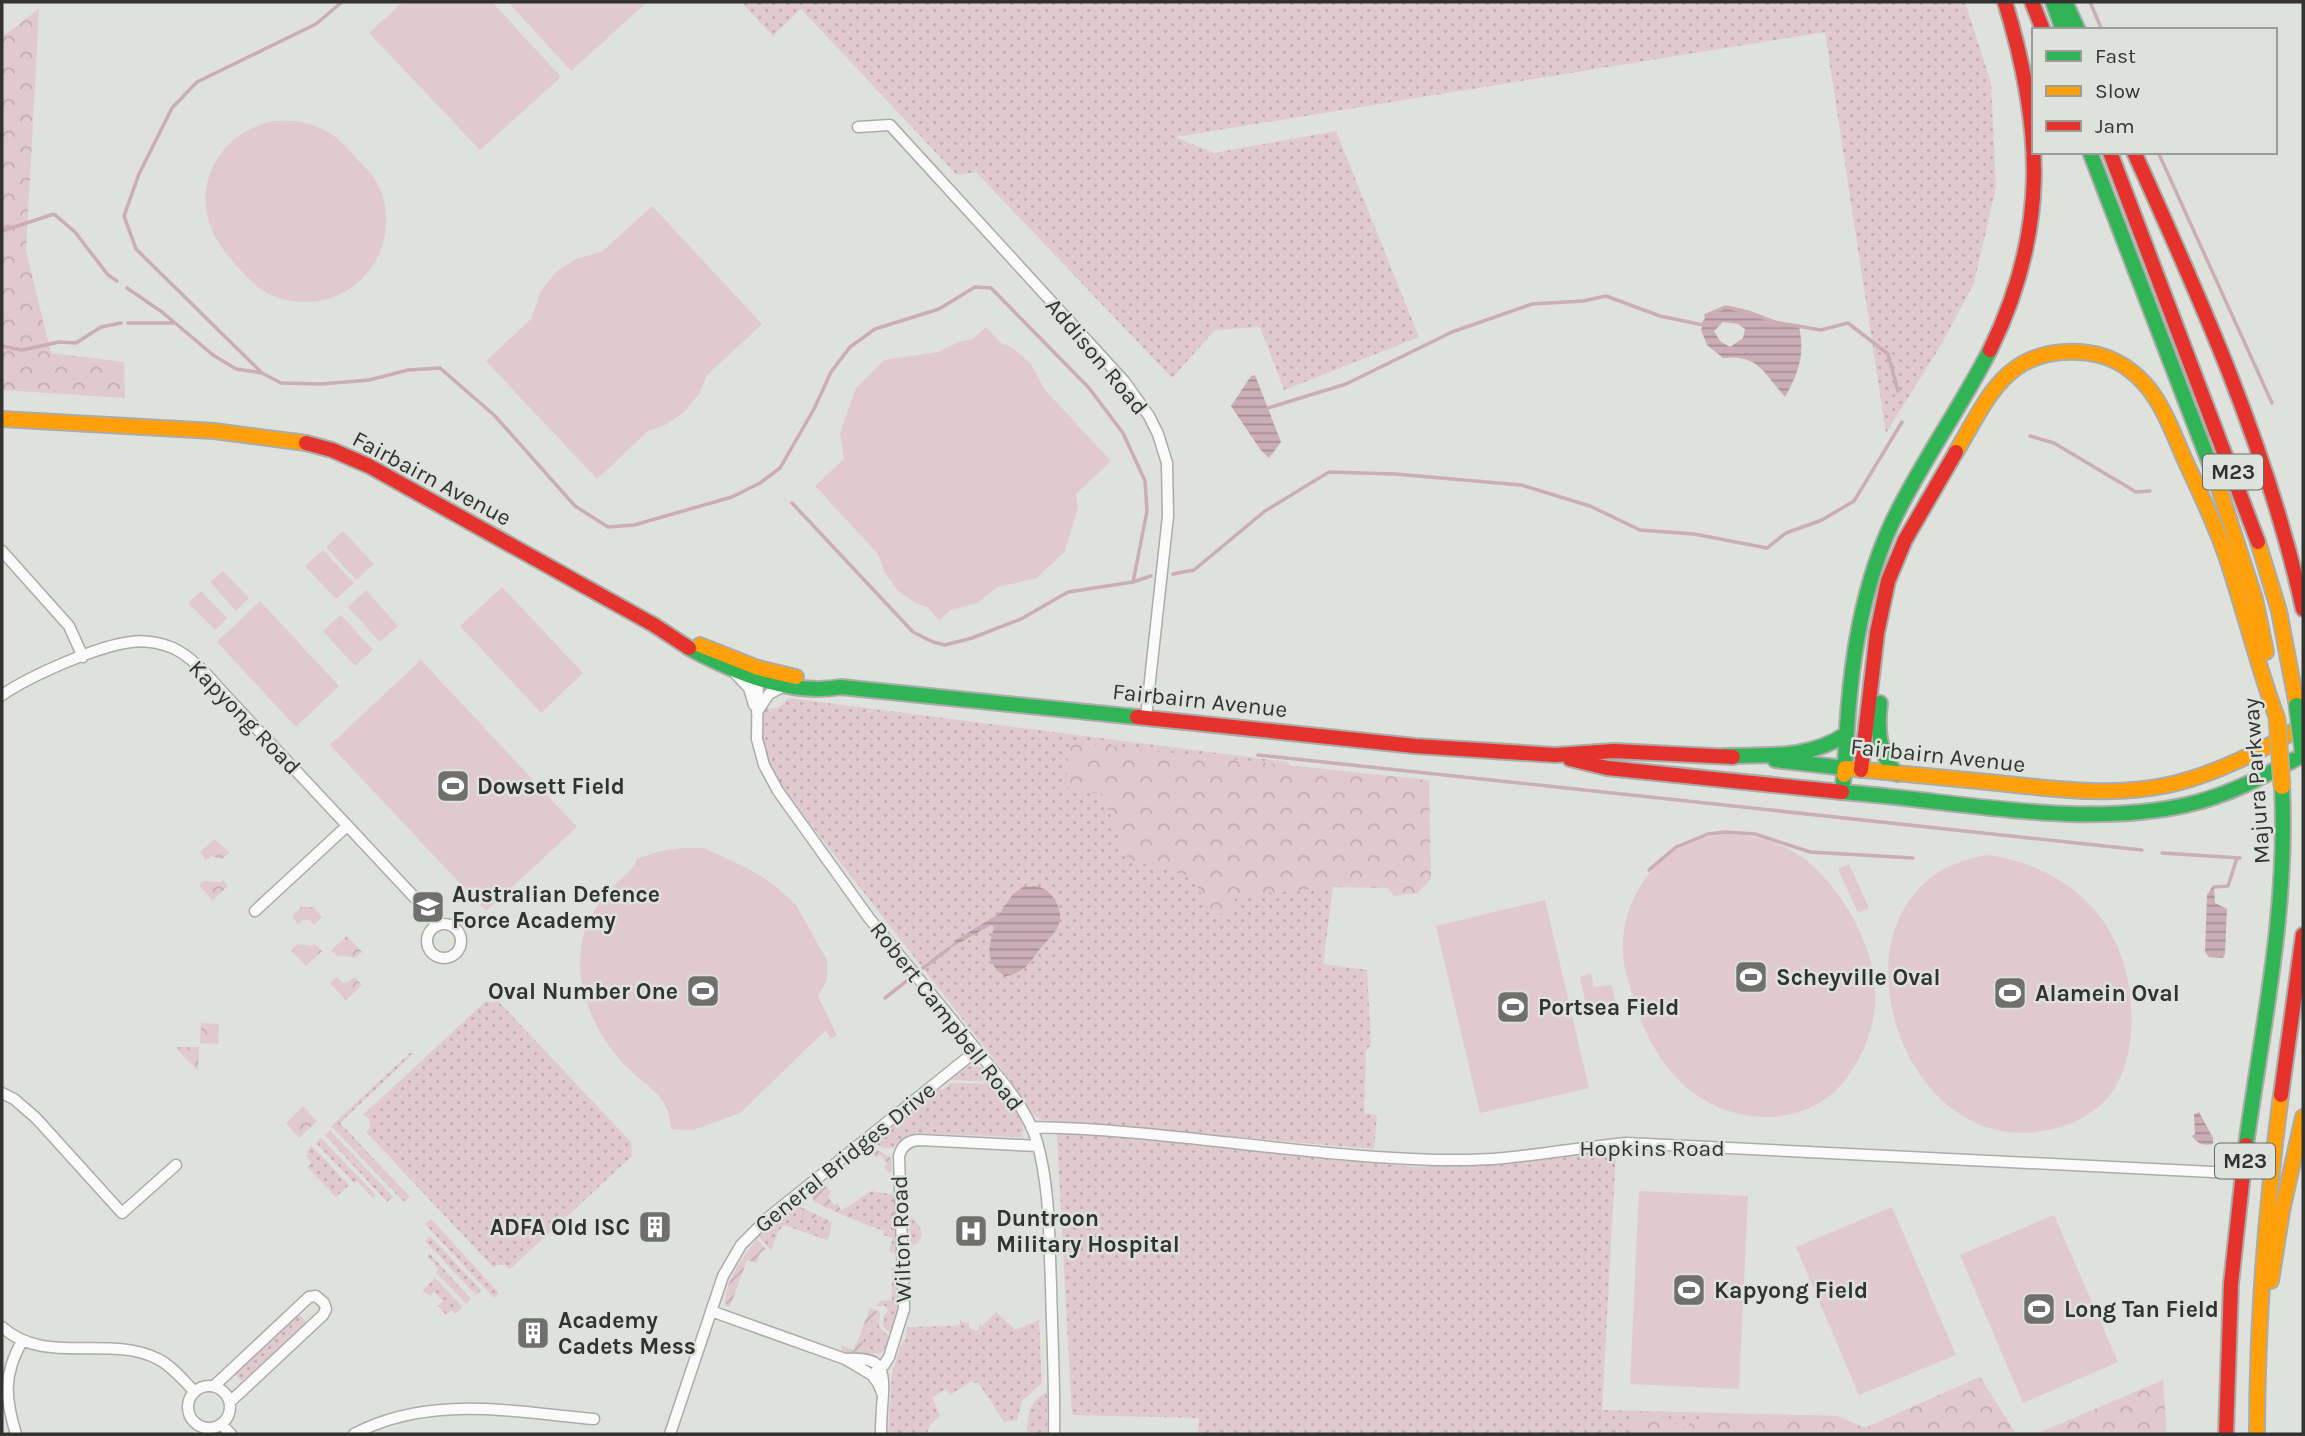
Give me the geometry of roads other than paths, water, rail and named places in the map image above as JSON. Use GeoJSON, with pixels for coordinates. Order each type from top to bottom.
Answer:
{"type":"FeatureCollection","features":[{"type":"Feature","properties":{"kind":"main road"},"geometry":{"type":"LineString","coordinates":[[2005,2],[2025,73],[2032,115]]}},
{"type":"Feature","properties":{"kind":"main road"},"geometry":{"type":"LineString","coordinates":[[2032,2],[2042,28]]}},
{"type":"Feature","properties":{"kind":"main road"},"geometry":{"type":"LineString","coordinates":[[2053,2],[2062,28]]}},
{"type":"Feature","properties":{"kind":"main road"},"geometry":{"type":"LineString","coordinates":[[2065,2],[2077,28]]}},
{"type":"Feature","properties":{"kind":"main road"},"geometry":{"type":"LineString","coordinates":[[1853,769],[1846,734],[1860,626],[1868,589],[1898,511],[1994,344],[2010,305],[2030,224],[2034,187],[2033,154]]}},
{"type":"Feature","properties":{"kind":"main road","name":"Majura Parkway"},"geometry":{"type":"LineString","coordinates":[[2091,154],[2237,540],[2263,635],[2277,718],[2286,830],[2284,891],[2273,981],[2248,1136],[2231,1286],[2226,1434]]}},
{"type":"Feature","properties":{"kind":"main road","name":"Majura Parkway"},"geometry":{"type":"LineString","coordinates":[[2111,154],[2257,538],[2279,611],[2303,753]]}},
{"type":"Feature","properties":{"kind":"main road"},"geometry":{"type":"LineString","coordinates":[[2135,154],[2209,322],[2290,546],[2303,573]]}},
{"type":"Feature","properties":{"kind":"main road"},"geometry":{"type":"LineString","coordinates":[[1850,792],[1888,581],[1917,518],[1994,387],[2017,367],[2043,355],[2069,350],[2103,355],[2122,364],[2134,373],[2161,407],[2223,548],[2242,604],[2260,672],[2277,718]]}},
{"type":"Feature","properties":{"kind":"main road","name":"Fairbairn Avenue"},"geometry":{"type":"LineString","coordinates":[[2,419],[214,431],[295,440],[332,450],[369,466],[654,625],[668,629],[786,685],[830,689],[841,687],[1415,746],[1555,755],[1614,751],[1724,756],[2083,793],[2168,786],[2203,775],[2282,738],[2303,724]]}},
{"type":"Feature","properties":{"kind":"main road"},"geometry":{"type":"LineString","coordinates":[[2290,546],[2303,609]]}},
{"type":"Feature","properties":{"kind":"main road"},"geometry":{"type":"LineString","coordinates":[[1888,581],[1888,628],[1877,722],[1886,760],[1897,774]]}},
{"type":"Feature","properties":{"kind":"main road","name":"Fairbairn Avenue"},"geometry":{"type":"LineString","coordinates":[[654,625],[663,634],[733,671],[832,681],[841,687]]}},
{"type":"Feature","properties":{"kind":"main road"},"geometry":{"type":"LineString","coordinates":[[2282,738],[2303,732]]}},
{"type":"Feature","properties":{"kind":"main road"},"geometry":{"type":"LineString","coordinates":[[1724,756],[1804,751],[1834,743],[1846,734]]}},
{"type":"Feature","properties":{"kind":"main road","name":"Fairbairn Avenue"},"geometry":{"type":"LineString","coordinates":[[1555,755],[1607,768],[2052,814],[2097,816],[2169,810],[2219,796],[2266,776],[2303,753]]}},
{"type":"Feature","properties":{"kind":"main road","name":"M23"},"geometry":{"type":"LineString","coordinates":[[2257,1434],[2259,1304],[2265,1229],[2303,935]]}},
{"type":"Feature","properties":{"kind":"main road"},"geometry":{"type":"LineString","coordinates":[[2256,1388],[2264,1349],[2282,1211],[2303,1117]]}},
{"type":"Feature","properties":{"kind":"street","name":"Addison Road"},"geometry":{"type":"LineString","coordinates":[[858,127],[890,125],[1124,380],[1138,398],[1158,435],[1167,463],[1168,516],[1146,717]]}},
{"type":"Feature","properties":{"kind":"street"},"geometry":{"type":"LineString","coordinates":[[2,551],[69,626],[83,657]]}},
{"type":"Feature","properties":{"kind":"street","name":"Kapyong Road"},"geometry":{"type":"LineString","coordinates":[[2,695],[39,674],[114,646],[141,642],[164,645],[187,657],[429,913],[437,926]]}},
{"type":"Feature","properties":{"kind":"street","name":"Robert Campbell Road"},"geometry":{"type":"LineString","coordinates":[[733,671],[749,688],[756,713]]}},
{"type":"Feature","properties":{"kind":"street","name":"Robert Campbell Road"},"geometry":{"type":"LineString","coordinates":[[758,674],[757,739],[764,765],[778,791],[869,918],[1012,1094],[1031,1127],[1043,1173],[1048,1233],[1055,1383],[1054,1434]]}},
{"type":"Feature","properties":{"kind":"street"},"geometry":{"type":"LineString","coordinates":[[756,713],[769,694],[786,685]]}},
{"type":"Feature","properties":{"kind":"street"},"geometry":{"type":"LineString","coordinates":[[255,911],[347,825]]}},
{"type":"Feature","properties":{"kind":"street","name":"General Bridges Drive"},"geometry":{"type":"LineString","coordinates":[[670,1434],[711,1311],[729,1264],[741,1245],[758,1226],[977,1050]]}},
{"type":"Feature","properties":{"kind":"street"},"geometry":{"type":"LineString","coordinates":[[2,1093],[36,1118],[122,1213],[176,1165]]}},
{"type":"Feature","properties":{"kind":"street","name":"Hopkins Road"},"geometry":{"type":"LineString","coordinates":[[1031,1127],[1193,1138],[1377,1157],[1492,1159],[1626,1143],[2233,1173]]}},
{"type":"Feature","properties":{"kind":"street","name":"Wilton Road"},"geometry":{"type":"LineString","coordinates":[[872,1375],[889,1357],[904,1309],[899,1156],[902,1148],[908,1142],[918,1140],[1038,1146]]}},
{"type":"Feature","properties":{"kind":"street"},"geometry":{"type":"LineString","coordinates":[[214,1386],[309,1297],[316,1296],[322,1300],[326,1309],[323,1315],[230,1402]]}},
{"type":"Feature","properties":{"kind":"street"},"geometry":{"type":"LineString","coordinates":[[711,1311],[845,1359],[872,1375],[883,1395]]}},
{"type":"Feature","properties":{"kind":"street"},"geometry":{"type":"LineString","coordinates":[[2,1326],[22,1341],[68,1348],[141,1353],[165,1363],[194,1391]]}},
{"type":"Feature","properties":{"kind":"street"},"geometry":{"type":"LineString","coordinates":[[16,1434],[9,1411],[7,1384],[14,1356],[22,1341]]}},
{"type":"Feature","properties":{"kind":"street"},"geometry":{"type":"LineString","coordinates":[[845,1359],[870,1360],[881,1368],[884,1379],[881,1434]]}},
{"type":"Feature","properties":{"kind":"street"},"geometry":{"type":"LineString","coordinates":[[214,1386],[225,1393],[230,1402],[229,1413],[221,1424],[205,1427],[193,1421],[188,1404],[194,1391],[214,1386]]}},
{"type":"Feature","properties":{"kind":"street"},"geometry":{"type":"LineString","coordinates":[[354,1434],[396,1416],[432,1410],[475,1409],[594,1419]]}},
{"type":"Feature","properties":{"kind":"street"},"geometry":{"type":"LineString","coordinates":[[221,1424],[231,1434]]}},
{"type":"Feature","properties":{"kind":"waterway"},"geometry":{"type":"LineString","coordinates":[[342,2],[316,24],[197,82],[172,108],[139,174],[124,216],[136,249],[262,373],[281,383],[321,384],[369,380],[408,370],[440,368],[494,415],[575,506],[608,527],[634,525],[732,497],[760,483],[780,468],[814,409],[831,372],[850,347],[875,329],[939,309],[975,287],[991,288],[1089,388],[1123,433],[1145,481],[1147,511],[1133,582],[1068,592],[1021,619],[972,638],[945,645],[913,632],[792,503]]}},
{"type":"Feature","properties":{"kind":"waterway"},"geometry":{"type":"LineString","coordinates":[[2090,2],[2101,28]]}},
{"type":"Feature","properties":{"kind":"waterway"},"geometry":{"type":"LineString","coordinates":[[2159,154],[2272,403]]}},
{"type":"Feature","properties":{"kind":"waterway"},"geometry":{"type":"LineString","coordinates":[[2,231],[54,214],[75,232],[108,275],[117,281]]}},
{"type":"Feature","properties":{"kind":"waterway"},"geometry":{"type":"LineString","coordinates":[[127,288],[162,312],[213,355],[236,369],[262,373]]}},
{"type":"Feature","properties":{"kind":"waterway"},"geometry":{"type":"LineString","coordinates":[[1268,408],[1346,384],[1452,332],[1532,304],[1583,301],[1606,296],[1660,316],[1703,325],[1704,322]]}},
{"type":"Feature","properties":{"kind":"waterway"},"geometry":{"type":"LineString","coordinates":[[1706,315],[1726,307],[1774,322],[1821,330],[1848,323],[1888,354],[1898,391]]}},
{"type":"Feature","properties":{"kind":"waterway"},"geometry":{"type":"LineString","coordinates":[[2,346],[22,350],[59,342],[76,343],[101,327],[121,323]]}},
{"type":"Feature","properties":{"kind":"waterway"},"geometry":{"type":"LineString","coordinates":[[128,323],[175,323]]}},
{"type":"Feature","properties":{"kind":"waterway"},"geometry":{"type":"LineString","coordinates":[[1173,574],[1194,570],[1265,511],[1329,472],[1395,474],[1521,485],[1590,506],[1640,530],[1694,534],[1767,548],[1786,533],[1822,520],[1854,501],[1902,422]]}},
{"type":"Feature","properties":{"kind":"waterway"},"geometry":{"type":"LineString","coordinates":[[2030,436],[2054,443],[2136,492],[2150,491]]}},
{"type":"Feature","properties":{"kind":"waterway"},"geometry":{"type":"LineString","coordinates":[[1133,582],[1151,576]]}},
{"type":"Feature","properties":{"kind":"waterway"},"geometry":{"type":"LineString","coordinates":[[1258,755],[2142,850]]}},
{"type":"Feature","properties":{"kind":"waterway"},"geometry":{"type":"LineString","coordinates":[[1649,870],[1676,847],[1708,834],[1726,832],[1755,834],[1810,852],[1913,858]]}},
{"type":"Feature","properties":{"kind":"waterway"},"geometry":{"type":"LineString","coordinates":[[2162,853],[2240,858]]}},
{"type":"Feature","properties":{"kind":"waterway"},"geometry":{"type":"LineString","coordinates":[[2214,887],[2228,886],[2237,858]]}},
{"type":"Feature","properties":{"kind":"waterway"},"geometry":{"type":"LineString","coordinates":[[923,968],[947,950]]}},
{"type":"Feature","properties":{"kind":"waterway"},"geometry":{"type":"LineString","coordinates":[[885,998],[908,980]]}},
{"type":"Feature","properties":{"kind":"tunnel"},"geometry":{"type":"LineString","coordinates":[[2241,1173],[2275,1175]]}},
{"type":"Feature","properties":{"kind":"place","name":"Dowsett Field"},"geometry":{"type":"Point","coordinates":[453,786]}},
{"type":"Feature","properties":{"kind":"place","name":"Australian Defence Force Academy"},"geometry":{"type":"Point","coordinates":[428,907]}},
{"type":"Feature","properties":{"kind":"place","name":"Scheyville Oval"},"geometry":{"type":"Point","coordinates":[1751,977]}},
{"type":"Feature","properties":{"kind":"place","name":"Oval Number One"},"geometry":{"type":"Point","coordinates":[703,991]}},
{"type":"Feature","properties":{"kind":"place","name":"Alamein Oval"},"geometry":{"type":"Point","coordinates":[2010,993]}},
{"type":"Feature","properties":{"kind":"place","name":"Portsea Field"},"geometry":{"type":"Point","coordinates":[1513,1007]}},
{"type":"Feature","properties":{"kind":"place","name":"ADFA Old ISC"},"geometry":{"type":"Point","coordinates":[655,1227]}},
{"type":"Feature","properties":{"kind":"place","name":"Duntroon Military Hospital"},"geometry":{"type":"Point","coordinates":[971,1231]}},
{"type":"Feature","properties":{"kind":"place","name":"Kapyong Field"},"geometry":{"type":"Point","coordinates":[1689,1290]}},
{"type":"Feature","properties":{"kind":"place","name":"Long Tan Field"},"geometry":{"type":"Point","coordinates":[2039,1309]}},
{"type":"Feature","properties":{"kind":"place","name":"Academy Cadets Mess"},"geometry":{"type":"Point","coordinates":[533,1333]}}]}
